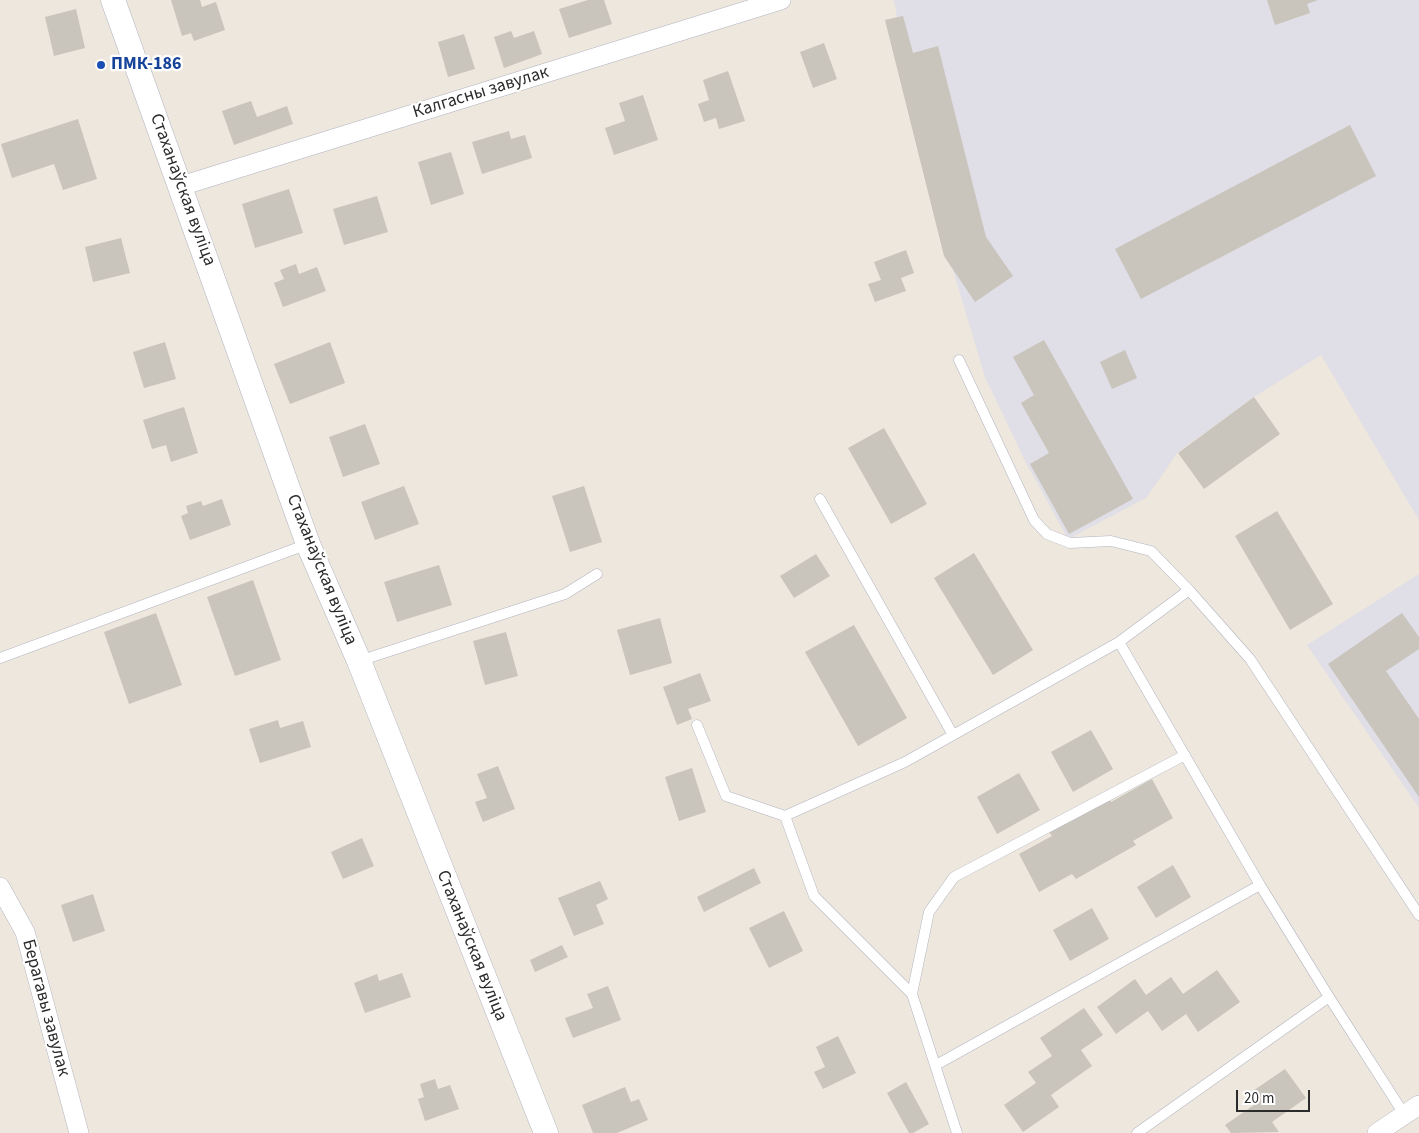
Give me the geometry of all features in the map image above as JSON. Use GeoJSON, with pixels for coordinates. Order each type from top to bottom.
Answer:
{"type":"FeatureCollection","features":[{"type":"Feature","properties":{"kind":"street","name":"Стаханаўская вуліца"},"geometry":{"type":"LineString","coordinates":[[113,0],[308,544],[358,661],[546,1133]]}},
{"type":"Feature","properties":{"kind":"street","name":"Калгасны завулак"},"geometry":{"type":"LineString","coordinates":[[181,186],[781,0]]}},
{"type":"Feature","properties":{"kind":"street","name":"Берагавы завулак"},"geometry":{"type":"LineString","coordinates":[[0,887],[26,932],[79,1133]]}},
{"type":"Feature","properties":{"kind":"street"},"geometry":{"type":"LineString","coordinates":[[1377,1133],[1411,1110]]}},
{"type":"Feature","properties":{"kind":"lane"},"geometry":{"type":"LineString","coordinates":[[959,360],[1034,520],[1047,534],[1070,542],[1112,541],[1151,550],[1250,659],[1419,915]]}},
{"type":"Feature","properties":{"kind":"lane"},"geometry":{"type":"LineString","coordinates":[[820,500],[953,735]]}},
{"type":"Feature","properties":{"kind":"lane"},"geometry":{"type":"LineString","coordinates":[[0,658],[308,544]]}},
{"type":"Feature","properties":{"kind":"lane"},"geometry":{"type":"LineString","coordinates":[[358,661],[565,594],[597,574]]}},
{"type":"Feature","properties":{"kind":"lane"},"geometry":{"type":"LineString","coordinates":[[696,725],[726,796],[785,816],[905,762],[1119,642],[1189,590]]}},
{"type":"Feature","properties":{"kind":"lane"},"geometry":{"type":"LineString","coordinates":[[1119,642],[1260,885],[1329,998],[1411,1110]]}},
{"type":"Feature","properties":{"kind":"lane"},"geometry":{"type":"LineString","coordinates":[[912,994],[929,912],[954,877],[1185,755]]}},
{"type":"Feature","properties":{"kind":"lane"},"geometry":{"type":"LineString","coordinates":[[785,816],[814,896],[912,994],[957,1133]]}},
{"type":"Feature","properties":{"kind":"lane"},"geometry":{"type":"LineString","coordinates":[[936,1065],[1260,885]]}},
{"type":"Feature","properties":{"kind":"lane"},"geometry":{"type":"LineString","coordinates":[[1137,1133],[1329,998]]}},
{"type":"Feature","properties":{"kind":"shaded area"},"geometry":{"type":"Polygon","coordinates":[[[894,0],[1419,0],[1419,520],[1321,355],[1254,397],[1178,452],[1146,498],[1068,539],[1025,461],[985,377],[953,270],[945,258],[885,20],[897,17],[894,0]]]}},
{"type":"Feature","properties":{"kind":"shaded area"},"geometry":{"type":"Polygon","coordinates":[[[1419,574],[1419,808],[1307,645],[1419,574]]]}},
{"type":"Feature","properties":{"kind":"building"},"geometry":{"type":"Polygon","coordinates":[[[171,0],[200,0],[202,7],[216,2],[225,30],[194,41],[191,33],[182,36],[171,0]]]}},
{"type":"Feature","properties":{"kind":"building"},"geometry":{"type":"Polygon","coordinates":[[[588,0],[604,0],[612,24],[569,38],[559,9],[588,0]]]}},
{"type":"Feature","properties":{"kind":"building"},"geometry":{"type":"Polygon","coordinates":[[[1267,0],[1318,0],[1307,4],[1310,13],[1275,25],[1267,0]]]}},
{"type":"Feature","properties":{"kind":"building"},"geometry":{"type":"Polygon","coordinates":[[[76,9],[85,48],[54,56],[45,17],[76,9]]]}},
{"type":"Feature","properties":{"kind":"building"},"geometry":{"type":"Polygon","coordinates":[[[903,16],[913,53],[938,46],[986,237],[1013,276],[975,302],[944,256],[885,20],[903,16]]]}},
{"type":"Feature","properties":{"kind":"building"},"geometry":{"type":"Polygon","coordinates":[[[511,31],[514,38],[534,31],[542,54],[504,68],[494,37],[511,31]]]}},
{"type":"Feature","properties":{"kind":"building"},"geometry":{"type":"Polygon","coordinates":[[[464,34],[475,69],[448,77],[438,42],[464,34]]]}},
{"type":"Feature","properties":{"kind":"building"},"geometry":{"type":"Polygon","coordinates":[[[824,43],[837,79],[813,88],[800,52],[824,43]]]}},
{"type":"Feature","properties":{"kind":"building"},"geometry":{"type":"Polygon","coordinates":[[[728,71],[745,121],[719,129],[716,118],[704,122],[698,104],[709,100],[703,80],[728,71]]]}},
{"type":"Feature","properties":{"kind":"building"},"geometry":{"type":"Polygon","coordinates":[[[643,95],[658,140],[614,155],[605,128],[625,121],[619,103],[643,95]]]}},
{"type":"Feature","properties":{"kind":"building"},"geometry":{"type":"Polygon","coordinates":[[[251,101],[257,117],[287,106],[293,124],[234,145],[222,111],[251,101]]]}},
{"type":"Feature","properties":{"kind":"building"},"geometry":{"type":"Polygon","coordinates":[[[78,119],[97,179],[63,190],[54,164],[12,178],[1,144],[78,119]]]}},
{"type":"Feature","properties":{"kind":"building"},"geometry":{"type":"Polygon","coordinates":[[[1350,125],[1376,176],[1141,299],[1115,249],[1350,125]]]}},
{"type":"Feature","properties":{"kind":"building"},"geometry":{"type":"Polygon","coordinates":[[[509,131],[511,139],[525,135],[532,158],[482,174],[472,142],[509,131]]]}},
{"type":"Feature","properties":{"kind":"building"},"geometry":{"type":"Polygon","coordinates":[[[451,152],[464,194],[431,205],[418,162],[451,152]]]}},
{"type":"Feature","properties":{"kind":"building"},"geometry":{"type":"Polygon","coordinates":[[[289,189],[303,233],[255,248],[242,204],[289,189]]]}},
{"type":"Feature","properties":{"kind":"building"},"geometry":{"type":"Polygon","coordinates":[[[377,196],[388,232],[344,245],[333,209],[377,196]]]}},
{"type":"Feature","properties":{"kind":"building"},"geometry":{"type":"Polygon","coordinates":[[[121,238],[130,273],[93,282],[85,247],[121,238]]]}},
{"type":"Feature","properties":{"kind":"building"},"geometry":{"type":"Polygon","coordinates":[[[906,250],[914,273],[901,278],[906,291],[875,302],[868,284],[881,280],[874,262],[906,250]]]}},
{"type":"Feature","properties":{"kind":"building"},"geometry":{"type":"Polygon","coordinates":[[[296,264],[299,274],[317,267],[326,291],[283,307],[274,283],[284,279],[280,270],[296,264]]]}},
{"type":"Feature","properties":{"kind":"building"},"geometry":{"type":"Polygon","coordinates":[[[1044,340],[1133,499],[1069,534],[1030,464],[1049,453],[1021,403],[1034,395],[1013,357],[1044,340]]]}},
{"type":"Feature","properties":{"kind":"building"},"geometry":{"type":"Polygon","coordinates":[[[165,342],[176,379],[144,388],[133,352],[165,342]]]}},
{"type":"Feature","properties":{"kind":"building"},"geometry":{"type":"Polygon","coordinates":[[[330,342],[345,383],[290,404],[274,364],[330,342]]]}},
{"type":"Feature","properties":{"kind":"building"},"geometry":{"type":"Polygon","coordinates":[[[1125,350],[1137,378],[1112,389],[1100,362],[1125,350]]]}},
{"type":"Feature","properties":{"kind":"building"},"geometry":{"type":"Polygon","coordinates":[[[1254,397],[1280,434],[1204,489],[1178,453],[1254,397]]]}},
{"type":"Feature","properties":{"kind":"building"},"geometry":{"type":"Polygon","coordinates":[[[184,407],[198,453],[171,462],[166,445],[152,449],[143,420],[184,407]]]}},
{"type":"Feature","properties":{"kind":"building"},"geometry":{"type":"Polygon","coordinates":[[[365,424],[380,464],[343,477],[329,437],[365,424]]]}},
{"type":"Feature","properties":{"kind":"building"},"geometry":{"type":"Polygon","coordinates":[[[884,428],[927,504],[891,524],[848,448],[884,428]]]}},
{"type":"Feature","properties":{"kind":"building"},"geometry":{"type":"Polygon","coordinates":[[[404,486],[419,524],[375,540],[361,502],[404,486]]]}},
{"type":"Feature","properties":{"kind":"building"},"geometry":{"type":"Polygon","coordinates":[[[584,486],[602,542],[570,552],[552,496],[584,486]]]}},
{"type":"Feature","properties":{"kind":"building"},"geometry":{"type":"Polygon","coordinates":[[[222,499],[231,525],[190,540],[181,516],[188,513],[186,506],[201,501],[203,506],[222,499]]]}},
{"type":"Feature","properties":{"kind":"building"},"geometry":{"type":"Polygon","coordinates":[[[1277,511],[1333,604],[1290,630],[1235,536],[1277,511]]]}},
{"type":"Feature","properties":{"kind":"building"},"geometry":{"type":"Polygon","coordinates":[[[974,553],[1033,650],[993,675],[934,578],[974,553]]]}},
{"type":"Feature","properties":{"kind":"building"},"geometry":{"type":"Polygon","coordinates":[[[816,554],[830,576],[794,598],[780,576],[816,554]]]}},
{"type":"Feature","properties":{"kind":"building"},"geometry":{"type":"Polygon","coordinates":[[[439,565],[452,605],[397,622],[384,582],[439,565]]]}},
{"type":"Feature","properties":{"kind":"building"},"geometry":{"type":"Polygon","coordinates":[[[253,580],[281,660],[235,676],[207,597],[253,580]]]}},
{"type":"Feature","properties":{"kind":"building"},"geometry":{"type":"Polygon","coordinates":[[[156,613],[182,685],[129,704],[104,632],[156,613]]]}},
{"type":"Feature","properties":{"kind":"building"},"geometry":{"type":"Polygon","coordinates":[[[1402,613],[1419,637],[1419,649],[1386,671],[1419,719],[1419,797],[1328,664],[1402,613]]]}},
{"type":"Feature","properties":{"kind":"building"},"geometry":{"type":"Polygon","coordinates":[[[660,618],[672,663],[630,675],[617,630],[660,618]]]}},
{"type":"Feature","properties":{"kind":"building"},"geometry":{"type":"Polygon","coordinates":[[[854,625],[907,718],[858,746],[805,652],[854,625]]]}},
{"type":"Feature","properties":{"kind":"building"},"geometry":{"type":"Polygon","coordinates":[[[506,632],[518,676],[485,685],[473,641],[506,632]]]}},
{"type":"Feature","properties":{"kind":"building"},"geometry":{"type":"Polygon","coordinates":[[[700,673],[711,701],[688,709],[692,719],[677,725],[663,687],[700,673]]]}},
{"type":"Feature","properties":{"kind":"building"},"geometry":{"type":"Polygon","coordinates":[[[278,720],[280,728],[303,721],[311,747],[260,763],[249,729],[278,720]]]}},
{"type":"Feature","properties":{"kind":"building"},"geometry":{"type":"Polygon","coordinates":[[[1091,730],[1113,769],[1073,792],[1051,752],[1091,730]]]}},
{"type":"Feature","properties":{"kind":"building"},"geometry":{"type":"Polygon","coordinates":[[[498,766],[515,809],[483,822],[475,802],[487,798],[477,774],[498,766]]]}},
{"type":"Feature","properties":{"kind":"building"},"geometry":{"type":"Polygon","coordinates":[[[692,768],[706,812],[679,821],[665,777],[692,768]]]}},
{"type":"Feature","properties":{"kind":"building"},"geometry":{"type":"Polygon","coordinates":[[[1019,773],[1040,810],[997,834],[977,797],[1019,773]]]}},
{"type":"Feature","properties":{"kind":"building"},"geometry":{"type":"Polygon","coordinates":[[[1152,779],[1173,818],[1133,841],[1136,845],[1076,879],[1072,874],[1039,892],[1019,854],[1052,836],[1048,831],[1108,797],[1111,802],[1152,779]]]}},
{"type":"Feature","properties":{"kind":"building"},"geometry":{"type":"Polygon","coordinates":[[[362,838],[374,866],[343,879],[331,852],[362,838]]]}},
{"type":"Feature","properties":{"kind":"building"},"geometry":{"type":"Polygon","coordinates":[[[1173,865],[1191,897],[1156,918],[1137,887],[1173,865]]]}},
{"type":"Feature","properties":{"kind":"building"},"geometry":{"type":"Polygon","coordinates":[[[754,868],[761,883],[704,912],[697,897],[754,868]]]}},
{"type":"Feature","properties":{"kind":"building"},"geometry":{"type":"Polygon","coordinates":[[[600,881],[608,899],[596,905],[604,924],[574,936],[558,898],[600,881]]]}},
{"type":"Feature","properties":{"kind":"building"},"geometry":{"type":"Polygon","coordinates":[[[93,894],[105,931],[73,942],[61,905],[93,894]]]}},
{"type":"Feature","properties":{"kind":"building"},"geometry":{"type":"Polygon","coordinates":[[[1092,908],[1109,939],[1070,961],[1053,930],[1092,908]]]}},
{"type":"Feature","properties":{"kind":"building"},"geometry":{"type":"Polygon","coordinates":[[[784,911],[803,951],[769,968],[749,928],[784,911]]]}},
{"type":"Feature","properties":{"kind":"building"},"geometry":{"type":"Polygon","coordinates":[[[562,945],[568,957],[535,972],[530,960],[562,945]]]}},
{"type":"Feature","properties":{"kind":"building"},"geometry":{"type":"Polygon","coordinates":[[[1217,970],[1240,1002],[1198,1032],[1186,1014],[1162,1031],[1148,1011],[1116,1034],[1097,1007],[1135,979],[1146,995],[1171,977],[1183,994],[1217,970]]]}},
{"type":"Feature","properties":{"kind":"building"},"geometry":{"type":"Polygon","coordinates":[[[402,973],[411,997],[365,1013],[354,983],[377,974],[379,981],[402,973]]]}},
{"type":"Feature","properties":{"kind":"building"},"geometry":{"type":"Polygon","coordinates":[[[608,986],[621,1020],[573,1038],[565,1018],[593,1008],[587,994],[608,986]]]}},
{"type":"Feature","properties":{"kind":"building"},"geometry":{"type":"Polygon","coordinates":[[[1084,1008],[1103,1035],[1081,1050],[1092,1066],[1051,1095],[1059,1107],[1023,1132],[1004,1105],[1036,1083],[1028,1072],[1052,1056],[1040,1038],[1084,1008]]]}},
{"type":"Feature","properties":{"kind":"building"},"geometry":{"type":"Polygon","coordinates":[[[838,1036],[856,1073],[823,1089],[814,1072],[825,1067],[816,1047],[838,1036]]]}},
{"type":"Feature","properties":{"kind":"building"},"geometry":{"type":"Polygon","coordinates":[[[1285,1069],[1306,1098],[1272,1122],[1279,1132],[1231,1133],[1225,1125],[1254,1105],[1247,1095],[1285,1069]]]}},
{"type":"Feature","properties":{"kind":"building"},"geometry":{"type":"Polygon","coordinates":[[[435,1079],[438,1089],[450,1085],[459,1109],[425,1121],[418,1099],[424,1097],[420,1084],[435,1079]]]}},
{"type":"Feature","properties":{"kind":"building"},"geometry":{"type":"Polygon","coordinates":[[[906,1082],[929,1124],[913,1133],[909,1133],[887,1093],[906,1082]]]}},
{"type":"Feature","properties":{"kind":"building"},"geometry":{"type":"Polygon","coordinates":[[[625,1087],[631,1102],[639,1099],[648,1120],[617,1133],[593,1133],[582,1105],[625,1087]]]}},
{"type":"Feature","properties":{"kind":"place","name":"ПМК-186"},"geometry":{"type":"Point","coordinates":[101,65]}}]}
